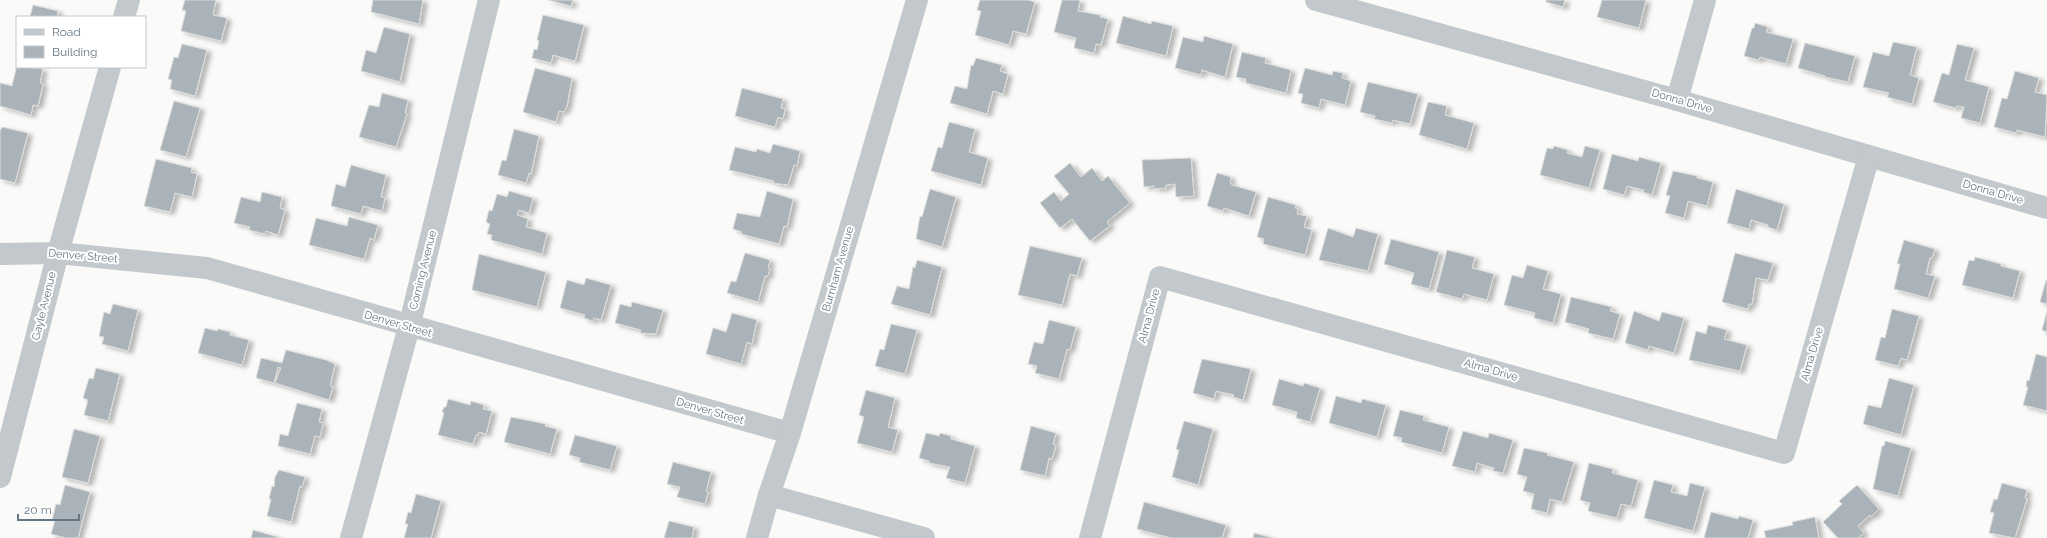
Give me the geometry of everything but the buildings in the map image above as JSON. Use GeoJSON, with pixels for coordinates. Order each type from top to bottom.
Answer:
{"type":"FeatureCollection","features":[{"type":"Feature","properties":{"kind":"street"},"geometry":{"type":"LineString","coordinates":[[124,16],[129,0]]}},
{"type":"Feature","properties":{"kind":"street","name":"Corning Avenue"},"geometry":{"type":"LineString","coordinates":[[351,538],[409,327],[489,0]]}},
{"type":"Feature","properties":{"kind":"street","name":"Burnham Avenue"},"geometry":{"type":"LineString","coordinates":[[757,538],[769,495],[790,433],[917,0]]}},
{"type":"Feature","properties":{"kind":"street","name":"Donna Drive"},"geometry":{"type":"LineString","coordinates":[[1316,0],[1677,100],[2047,208]]}},
{"type":"Feature","properties":{"kind":"street"},"geometry":{"type":"LineString","coordinates":[[1677,100],[1705,0]]}},
{"type":"Feature","properties":{"kind":"street","name":"Gayle Avenue"},"geometry":{"type":"LineString","coordinates":[[0,477],[58,253],[110,68]]}},
{"type":"Feature","properties":{"kind":"street","name":"Alma Drive"},"geometry":{"type":"LineString","coordinates":[[1090,538],[1160,277],[1784,453],[1869,156]]}},
{"type":"Feature","properties":{"kind":"street","name":"Denver Street"},"geometry":{"type":"LineString","coordinates":[[0,254],[58,253],[207,268],[409,327],[790,433]]}},
{"type":"Feature","properties":{"kind":"street"},"geometry":{"type":"LineString","coordinates":[[769,495],[924,538]]}}]}
